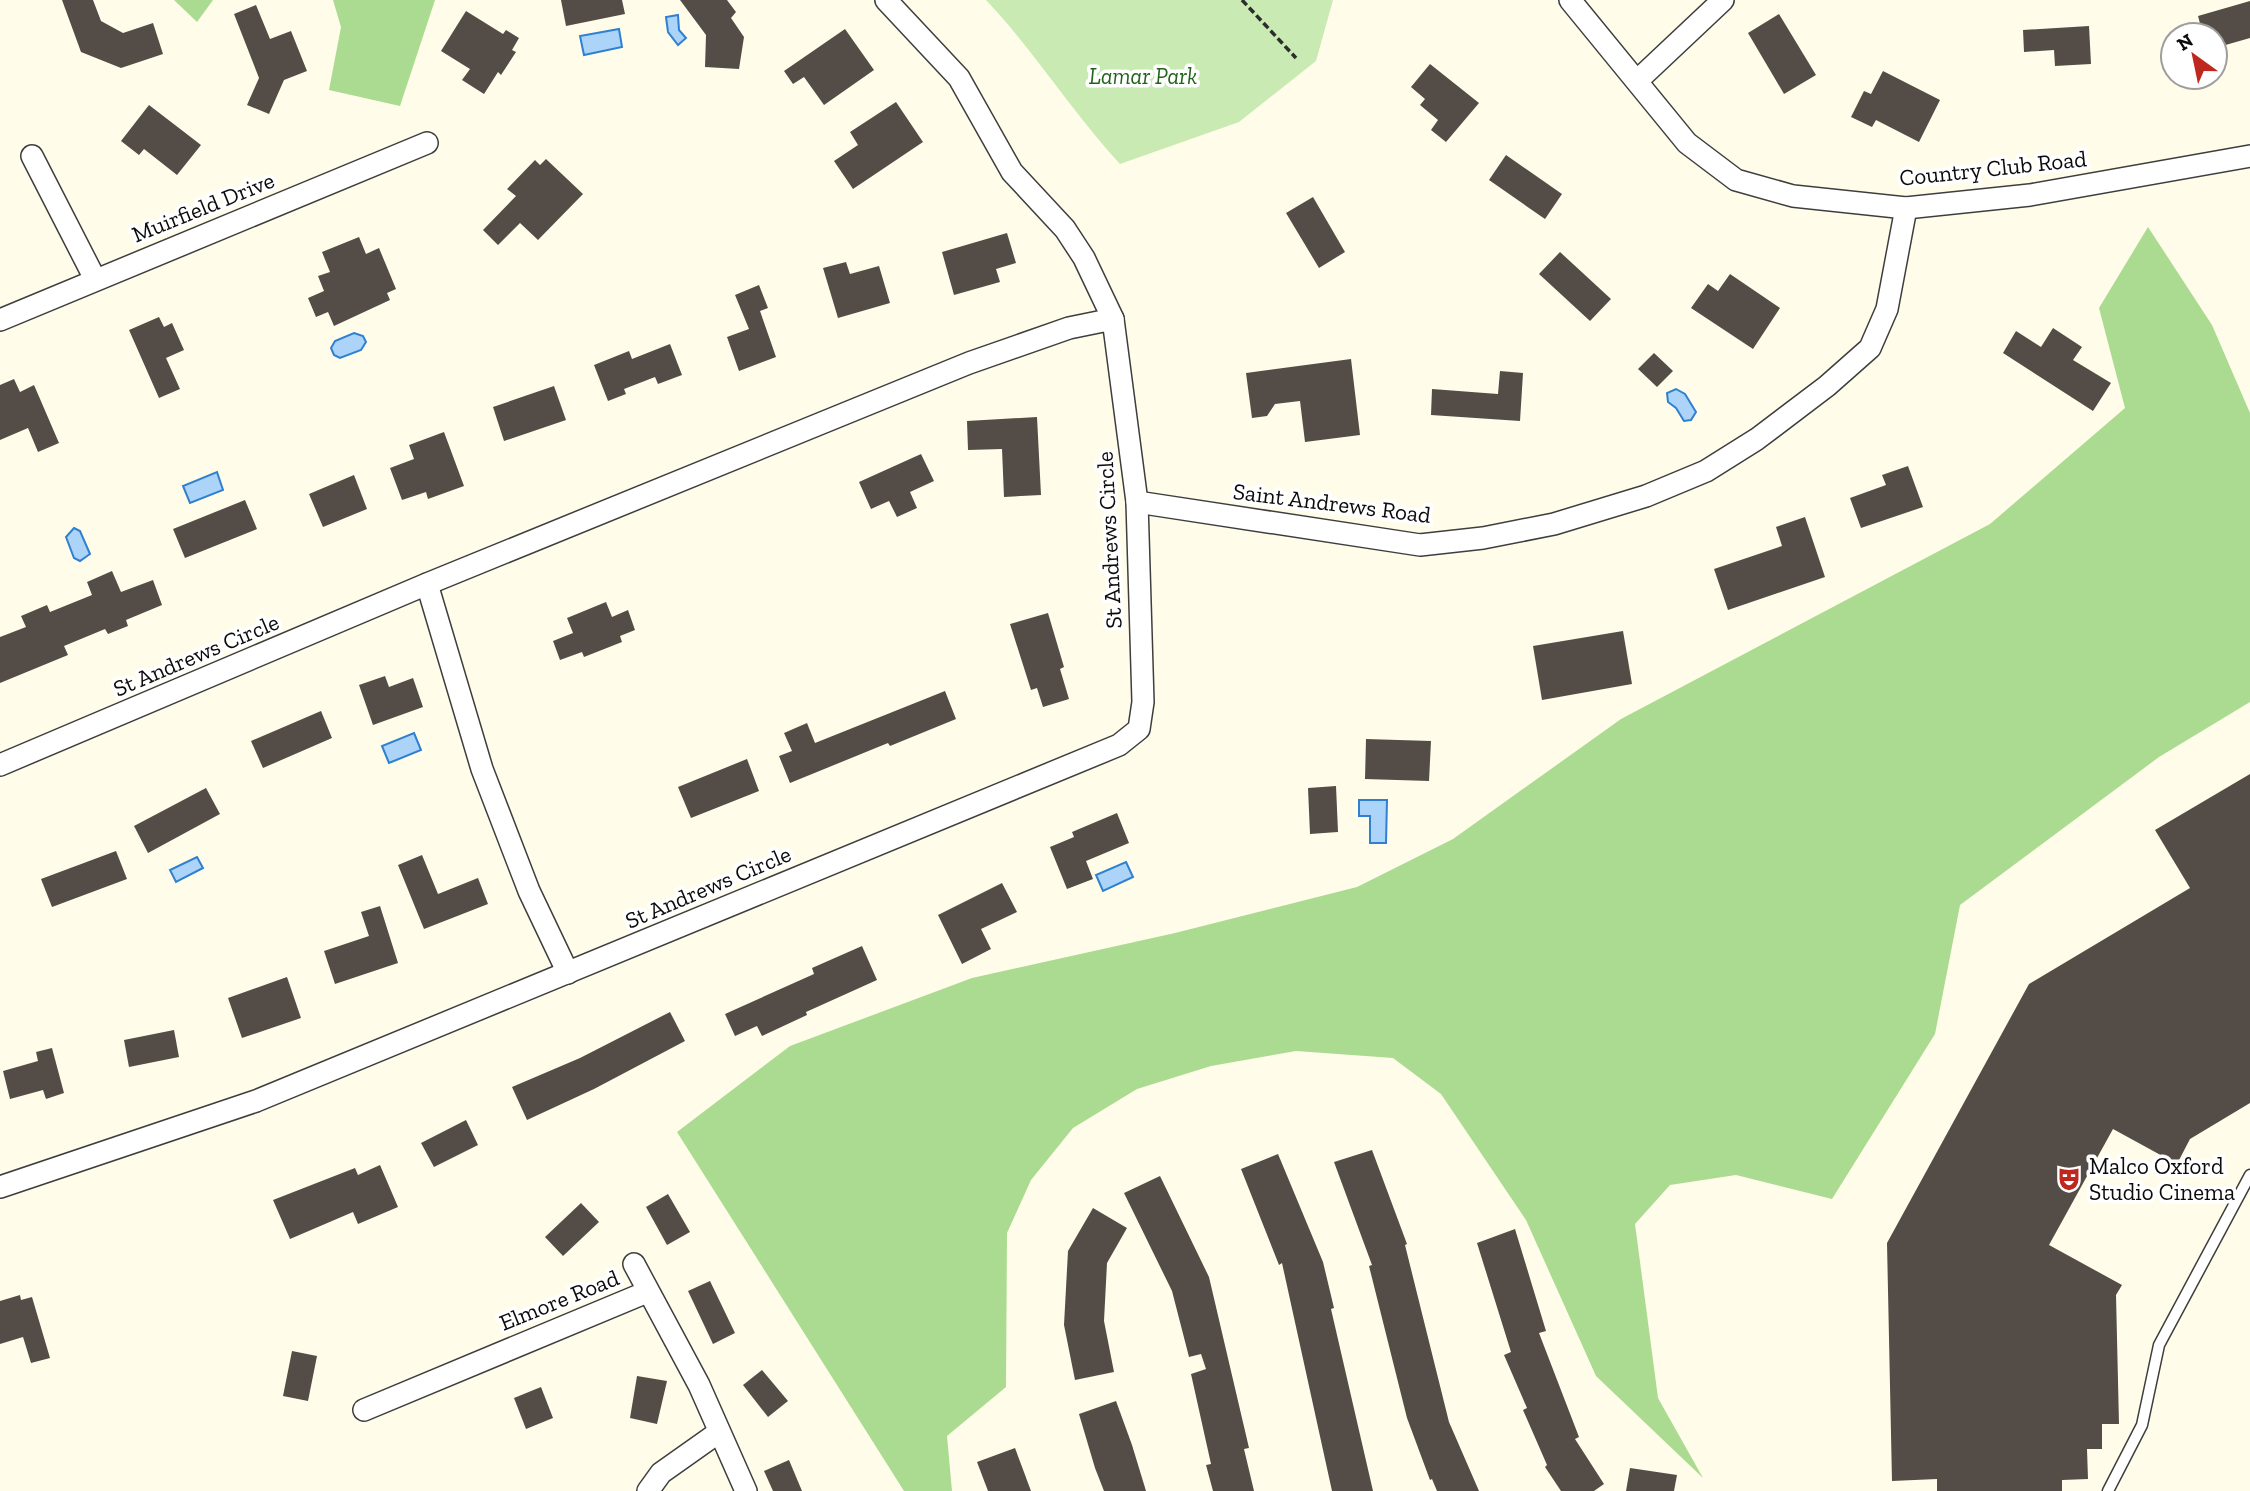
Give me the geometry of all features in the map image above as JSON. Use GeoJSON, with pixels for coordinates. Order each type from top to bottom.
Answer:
{"type":"FeatureCollection","features":[{"type":"Feature","properties":{"kind":"street"},"geometry":{"type":"LineString","coordinates":[[886,0],[959,78],[1012,172],[1065,229],[1084,258],[1113,319]]}},
{"type":"Feature","properties":{"kind":"street","name":"Country Club Road"},"geometry":{"type":"LineString","coordinates":[[1570,0],[1687,143],[1736,180],[1793,196],[1906,208],[2030,195],[2250,156]]}},
{"type":"Feature","properties":{"kind":"street"},"geometry":{"type":"LineString","coordinates":[[1637,81],[1723,0]]}},
{"type":"Feature","properties":{"kind":"street","name":"Muirfield Drive"},"geometry":{"type":"LineString","coordinates":[[0,320],[427,144]]}},
{"type":"Feature","properties":{"kind":"street"},"geometry":{"type":"LineString","coordinates":[[32,156],[95,279]]}},
{"type":"Feature","properties":{"kind":"street","name":"Saint Andrews Road"},"geometry":{"type":"LineString","coordinates":[[1137,502],[1420,545],[1483,538],[1554,524],[1646,496],[1706,471],[1757,439],[1827,387],[1870,348],[1887,309],[1906,208]]}},
{"type":"Feature","properties":{"kind":"street","name":"St Andrews Circle"},"geometry":{"type":"LineString","coordinates":[[0,765],[427,584],[970,363],[1069,328],[1113,319],[1137,502],[1143,702],[1139,729],[1119,745],[256,1101],[0,1187]]}},
{"type":"Feature","properties":{"kind":"street"},"geometry":{"type":"LineString","coordinates":[[427,584],[482,769],[530,891],[568,973]]}},
{"type":"Feature","properties":{"kind":"street"},"geometry":{"type":"LineString","coordinates":[[634,1264],[647,1292]]}},
{"type":"Feature","properties":{"kind":"street","name":"Elmore Road"},"geometry":{"type":"LineString","coordinates":[[363,1410],[647,1292],[699,1385],[746,1491]]}},
{"type":"Feature","properties":{"kind":"street"},"geometry":{"type":"LineString","coordinates":[[648,1491],[661,1473],[719,1432]]}},
{"type":"Feature","properties":{"kind":"lane"},"geometry":{"type":"LineString","coordinates":[[2108,1491],[2142,1425],[2164,1334],[2250,1175]]}},
{"type":"Feature","properties":{"kind":"path"},"geometry":{"type":"LineString","coordinates":[[1242,0],[1296,58]]}},
{"type":"Feature","properties":{"kind":"green space"},"geometry":{"type":"Polygon","coordinates":[[[174,0],[213,0],[197,22],[174,0]]]}},
{"type":"Feature","properties":{"kind":"green space"},"geometry":{"type":"Polygon","coordinates":[[[333,0],[435,0],[400,106],[329,90],[341,27],[333,0]]]}},
{"type":"Feature","properties":{"kind":"green space","name":"Lamar Park"},"geometry":{"type":"Polygon","coordinates":[[[986,0],[1333,0],[1316,61],[1239,122],[1120,164],[986,0]]]}},
{"type":"Feature","properties":{"kind":"green space"},"geometry":{"type":"Polygon","coordinates":[[[2148,227],[2212,325],[2250,413],[2250,702],[2159,757],[1960,905],[1935,1034],[1832,1199],[1736,1175],[1670,1185],[1635,1224],[1658,1398],[1703,1478],[1596,1376],[1526,1220],[1441,1094],[1393,1058],[1296,1051],[1211,1066],[1137,1089],[1073,1128],[1031,1180],[1007,1233],[1006,1387],[947,1436],[952,1491],[904,1491],[677,1132],[790,1046],[972,978],[1175,933],[1357,887],[1453,839],[1621,719],[1990,524],[2125,408],[2099,308],[2148,227]]]}},
{"type":"Feature","properties":{"kind":"water"},"geometry":{"type":"Polygon","coordinates":[[[678,15],[679,30],[686,38],[678,45],[668,32],[666,17],[678,15]]]}},
{"type":"Feature","properties":{"kind":"water"},"geometry":{"type":"Polygon","coordinates":[[[619,29],[622,47],[584,55],[580,36],[619,29]]]}},
{"type":"Feature","properties":{"kind":"water"},"geometry":{"type":"Polygon","coordinates":[[[354,333],[363,336],[366,342],[361,350],[340,358],[334,355],[331,348],[335,341],[354,333]]]}},
{"type":"Feature","properties":{"kind":"water"},"geometry":{"type":"Polygon","coordinates":[[[1676,389],[1685,394],[1696,412],[1691,420],[1684,421],[1676,408],[1668,402],[1667,393],[1676,389]]]}},
{"type":"Feature","properties":{"kind":"water"},"geometry":{"type":"Polygon","coordinates":[[[217,472],[223,490],[190,503],[183,486],[217,472]]]}},
{"type":"Feature","properties":{"kind":"water"},"geometry":{"type":"Polygon","coordinates":[[[74,528],[80,531],[90,554],[80,561],[74,558],[66,537],[74,528]]]}},
{"type":"Feature","properties":{"kind":"water"},"geometry":{"type":"Polygon","coordinates":[[[414,733],[421,750],[389,763],[382,746],[414,733]]]}},
{"type":"Feature","properties":{"kind":"water"},"geometry":{"type":"Polygon","coordinates":[[[1359,800],[1387,800],[1386,843],[1370,843],[1370,816],[1359,816],[1359,800]]]}},
{"type":"Feature","properties":{"kind":"water"},"geometry":{"type":"Polygon","coordinates":[[[197,857],[203,868],[176,882],[170,870],[197,857]]]}},
{"type":"Feature","properties":{"kind":"water"},"geometry":{"type":"Polygon","coordinates":[[[1126,862],[1133,877],[1103,891],[1096,875],[1126,862]]]}},
{"type":"Feature","properties":{"kind":"building"},"geometry":{"type":"Polygon","coordinates":[[[62,0],[93,0],[101,21],[123,33],[153,23],[163,54],[121,68],[81,52],[62,0]]]}},
{"type":"Feature","properties":{"kind":"building"},"geometry":{"type":"Polygon","coordinates":[[[561,0],[622,0],[625,14],[566,26],[561,0]]]}},
{"type":"Feature","properties":{"kind":"building"},"geometry":{"type":"Polygon","coordinates":[[[680,0],[727,0],[736,12],[731,18],[744,37],[739,69],[705,67],[706,35],[680,0]]]}},
{"type":"Feature","properties":{"kind":"building"},"geometry":{"type":"Polygon","coordinates":[[[2250,1],[2250,38],[2229,44],[2229,21],[2199,21],[2198,16],[2250,1]]]}},
{"type":"Feature","properties":{"kind":"building"},"geometry":{"type":"Polygon","coordinates":[[[256,5],[270,39],[291,31],[307,71],[284,80],[269,114],[247,105],[259,78],[234,14],[256,5]]]}},
{"type":"Feature","properties":{"kind":"building"},"geometry":{"type":"Polygon","coordinates":[[[466,11],[503,34],[506,30],[519,38],[512,50],[516,52],[501,75],[498,72],[484,94],[462,80],[470,69],[441,51],[466,11]]]}},
{"type":"Feature","properties":{"kind":"building"},"geometry":{"type":"Polygon","coordinates":[[[1779,14],[1816,75],[1784,94],[1748,33],[1779,14]]]}},
{"type":"Feature","properties":{"kind":"building"},"geometry":{"type":"Polygon","coordinates":[[[2089,26],[2091,64],[2055,66],[2054,50],[2024,52],[2023,30],[2089,26]]]}},
{"type":"Feature","properties":{"kind":"building"},"geometry":{"type":"Polygon","coordinates":[[[845,29],[874,70],[824,105],[804,77],[793,84],[784,71],[845,29]]]}},
{"type":"Feature","properties":{"kind":"building"},"geometry":{"type":"Polygon","coordinates":[[[1430,64],[1479,103],[1446,142],[1431,130],[1438,120],[1420,105],[1425,99],[1411,87],[1430,64]]]}},
{"type":"Feature","properties":{"kind":"building"},"geometry":{"type":"Polygon","coordinates":[[[1883,71],[1940,100],[1919,142],[1876,120],[1872,127],[1851,117],[1864,91],[1871,94],[1883,71]]]}},
{"type":"Feature","properties":{"kind":"building"},"geometry":{"type":"Polygon","coordinates":[[[896,102],[923,142],[853,189],[834,161],[858,145],[850,132],[896,102]]]}},
{"type":"Feature","properties":{"kind":"building"},"geometry":{"type":"Polygon","coordinates":[[[149,105],[201,145],[177,175],[144,149],[139,155],[121,141],[149,105]]]}},
{"type":"Feature","properties":{"kind":"building"},"geometry":{"type":"Polygon","coordinates":[[[1506,155],[1562,194],[1545,219],[1489,180],[1506,155]]]}},
{"type":"Feature","properties":{"kind":"building"},"geometry":{"type":"Polygon","coordinates":[[[546,159],[583,194],[538,240],[520,223],[498,245],[483,230],[516,196],[507,189],[535,160],[540,165],[546,159]]]}},
{"type":"Feature","properties":{"kind":"building"},"geometry":{"type":"Polygon","coordinates":[[[1313,197],[1345,252],[1319,268],[1286,213],[1313,197]]]}},
{"type":"Feature","properties":{"kind":"building"},"geometry":{"type":"Polygon","coordinates":[[[1007,233],[1016,263],[996,269],[1000,282],[954,295],[942,252],[1007,233]]]}},
{"type":"Feature","properties":{"kind":"building"},"geometry":{"type":"Polygon","coordinates":[[[359,237],[366,254],[379,248],[396,289],[387,293],[390,300],[334,326],[328,312],[316,317],[308,298],[324,291],[318,276],[330,272],[322,252],[359,237]]]}},
{"type":"Feature","properties":{"kind":"building"},"geometry":{"type":"Polygon","coordinates":[[[1560,252],[1611,299],[1590,321],[1539,274],[1560,252]]]}},
{"type":"Feature","properties":{"kind":"building"},"geometry":{"type":"Polygon","coordinates":[[[846,262],[850,274],[879,266],[890,303],[838,318],[823,268],[846,262]]]}},
{"type":"Feature","properties":{"kind":"building"},"geometry":{"type":"Polygon","coordinates":[[[1730,274],[1780,308],[1753,349],[1691,308],[1708,284],[1718,291],[1730,274]]]}},
{"type":"Feature","properties":{"kind":"building"},"geometry":{"type":"Polygon","coordinates":[[[759,285],[768,308],[760,311],[776,357],[739,371],[727,337],[749,329],[735,295],[759,285]]]}},
{"type":"Feature","properties":{"kind":"building"},"geometry":{"type":"Polygon","coordinates":[[[159,317],[164,327],[172,323],[184,350],[166,358],[180,389],[159,398],[129,330],[159,317]]]}},
{"type":"Feature","properties":{"kind":"building"},"geometry":{"type":"Polygon","coordinates":[[[2053,328],[2082,347],[2073,360],[2111,383],[2093,411],[2003,353],[2016,331],[2041,347],[2053,328]]]}},
{"type":"Feature","properties":{"kind":"building"},"geometry":{"type":"Polygon","coordinates":[[[670,344],[682,375],[658,384],[655,377],[624,389],[626,394],[608,401],[594,365],[629,351],[632,359],[670,344]]]}},
{"type":"Feature","properties":{"kind":"building"},"geometry":{"type":"Polygon","coordinates":[[[1654,353],[1673,371],[1657,387],[1638,369],[1654,353]]]}},
{"type":"Feature","properties":{"kind":"building"},"geometry":{"type":"Polygon","coordinates":[[[1351,359],[1360,435],[1305,442],[1300,401],[1275,404],[1267,416],[1252,418],[1246,373],[1351,359]]]}},
{"type":"Feature","properties":{"kind":"building"},"geometry":{"type":"Polygon","coordinates":[[[1500,371],[1523,373],[1520,421],[1431,415],[1432,389],[1498,394],[1500,371]]]}},
{"type":"Feature","properties":{"kind":"building"},"geometry":{"type":"Polygon","coordinates":[[[14,379],[20,392],[34,385],[59,443],[38,452],[28,428],[0,440],[0,385],[14,379]]]}},
{"type":"Feature","properties":{"kind":"building"},"geometry":{"type":"Polygon","coordinates":[[[554,386],[566,420],[504,441],[493,407],[554,386]]]}},
{"type":"Feature","properties":{"kind":"building"},"geometry":{"type":"Polygon","coordinates":[[[1037,417],[1041,495],[1004,497],[1002,449],[968,450],[967,421],[1037,417]]]}},
{"type":"Feature","properties":{"kind":"building"},"geometry":{"type":"Polygon","coordinates":[[[444,432],[464,486],[428,499],[426,492],[402,500],[390,468],[414,459],[409,445],[444,432]]]}},
{"type":"Feature","properties":{"kind":"building"},"geometry":{"type":"Polygon","coordinates":[[[921,454],[934,481],[910,492],[917,508],[897,517],[889,501],[871,509],[859,482],[921,454]]]}},
{"type":"Feature","properties":{"kind":"building"},"geometry":{"type":"Polygon","coordinates":[[[1908,466],[1923,507],[1861,528],[1850,498],[1886,485],[1882,475],[1908,466]]]}},
{"type":"Feature","properties":{"kind":"building"},"geometry":{"type":"Polygon","coordinates":[[[354,475],[367,509],[323,527],[309,494],[354,475]]]}},
{"type":"Feature","properties":{"kind":"building"},"geometry":{"type":"Polygon","coordinates":[[[245,500],[257,529],[185,558],[173,529],[245,500]]]}},
{"type":"Feature","properties":{"kind":"building"},"geometry":{"type":"Polygon","coordinates":[[[1805,517],[1825,577],[1728,610],[1714,569],[1782,546],[1776,527],[1805,517]]]}},
{"type":"Feature","properties":{"kind":"building"},"geometry":{"type":"Polygon","coordinates":[[[112,571],[121,592],[153,580],[162,605],[126,620],[128,626],[108,634],[105,629],[64,646],[68,655],[0,683],[0,637],[26,627],[21,616],[47,605],[50,612],[92,595],[87,582],[112,571]]]}},
{"type":"Feature","properties":{"kind":"building"},"geometry":{"type":"Polygon","coordinates":[[[606,602],[612,617],[628,610],[635,630],[620,636],[622,642],[584,657],[582,652],[560,660],[553,641],[573,633],[567,618],[606,602]]]}},
{"type":"Feature","properties":{"kind":"building"},"geometry":{"type":"Polygon","coordinates":[[[1048,613],[1064,667],[1060,669],[1069,699],[1043,707],[1037,688],[1031,690],[1010,624],[1048,613]]]}},
{"type":"Feature","properties":{"kind":"building"},"geometry":{"type":"Polygon","coordinates":[[[1623,631],[1632,684],[1542,700],[1533,646],[1623,631]]]}},
{"type":"Feature","properties":{"kind":"building"},"geometry":{"type":"Polygon","coordinates":[[[385,676],[389,687],[413,678],[423,707],[373,725],[359,685],[385,676]]]}},
{"type":"Feature","properties":{"kind":"building"},"geometry":{"type":"Polygon","coordinates":[[[945,691],[956,719],[790,783],[779,756],[792,751],[784,733],[807,723],[815,743],[945,691]]]}},
{"type":"Feature","properties":{"kind":"building"},"geometry":{"type":"Polygon","coordinates":[[[321,711],[332,738],[263,768],[251,741],[321,711]]]}},
{"type":"Feature","properties":{"kind":"building"},"geometry":{"type":"Polygon","coordinates":[[[1366,739],[1431,741],[1429,781],[1365,779],[1366,739]]]}},
{"type":"Feature","properties":{"kind":"building"},"geometry":{"type":"Polygon","coordinates":[[[747,759],[759,791],[691,818],[678,787],[747,759]]]}},
{"type":"Feature","properties":{"kind":"building"},"geometry":{"type":"Polygon","coordinates":[[[2250,774],[2250,1103],[2190,1139],[2177,1164],[2113,1129],[2049,1245],[2122,1285],[2116,1295],[2119,1424],[2102,1424],[2102,1449],[2087,1449],[2088,1479],[2062,1480],[2062,1491],[1937,1491],[1937,1479],[1892,1481],[1887,1243],[2029,984],[2190,888],[2155,830],[2250,774]]]}},
{"type":"Feature","properties":{"kind":"building"},"geometry":{"type":"Polygon","coordinates":[[[1336,786],[1338,832],[1310,834],[1308,788],[1336,786]]]}},
{"type":"Feature","properties":{"kind":"building"},"geometry":{"type":"Polygon","coordinates":[[[206,788],[220,814],[148,853],[134,826],[206,788]]]}},
{"type":"Feature","properties":{"kind":"building"},"geometry":{"type":"Polygon","coordinates":[[[1117,813],[1129,843],[1086,861],[1093,879],[1067,889],[1050,847],[1074,837],[1072,832],[1117,813]]]}},
{"type":"Feature","properties":{"kind":"building"},"geometry":{"type":"Polygon","coordinates":[[[116,851],[127,879],[52,907],[41,879],[116,851]]]}},
{"type":"Feature","properties":{"kind":"building"},"geometry":{"type":"Polygon","coordinates":[[[422,855],[438,894],[478,878],[488,904],[424,929],[398,865],[422,855]]]}},
{"type":"Feature","properties":{"kind":"building"},"geometry":{"type":"Polygon","coordinates":[[[1002,883],[1017,912],[981,929],[991,949],[962,964],[938,915],[1002,883]]]}},
{"type":"Feature","properties":{"kind":"building"},"geometry":{"type":"Polygon","coordinates":[[[380,906],[398,963],[335,984],[324,951],[369,936],[361,912],[380,906]]]}},
{"type":"Feature","properties":{"kind":"building"},"geometry":{"type":"Polygon","coordinates":[[[862,946],[877,980],[806,1012],[807,1015],[762,1036],[757,1026],[735,1036],[725,1014],[814,974],[812,968],[862,946]]]}},
{"type":"Feature","properties":{"kind":"building"},"geometry":{"type":"Polygon","coordinates":[[[287,977],[301,1018],[242,1038],[228,998],[287,977]]]}},
{"type":"Feature","properties":{"kind":"building"},"geometry":{"type":"Polygon","coordinates":[[[670,1012],[685,1041],[594,1089],[527,1120],[512,1087],[580,1058],[670,1012]]]}},
{"type":"Feature","properties":{"kind":"building"},"geometry":{"type":"Polygon","coordinates":[[[174,1030],[179,1057],[129,1067],[124,1040],[174,1030]]]}},
{"type":"Feature","properties":{"kind":"building"},"geometry":{"type":"Polygon","coordinates":[[[52,1048],[64,1093],[46,1099],[43,1090],[10,1099],[3,1071],[38,1061],[36,1052],[52,1048]]]}},
{"type":"Feature","properties":{"kind":"building"},"geometry":{"type":"Polygon","coordinates":[[[466,1120],[478,1145],[434,1167],[421,1143],[466,1120]]]}},
{"type":"Feature","properties":{"kind":"building"},"geometry":{"type":"Polygon","coordinates":[[[1372,1150],[1407,1244],[1405,1245],[1449,1422],[1479,1491],[1437,1491],[1432,1479],[1430,1480],[1407,1418],[1369,1266],[1372,1265],[1334,1162],[1372,1150]]]}},
{"type":"Feature","properties":{"kind":"building"},"geometry":{"type":"Polygon","coordinates":[[[1278,1154],[1323,1262],[1334,1308],[1331,1309],[1373,1491],[1332,1491],[1282,1263],[1279,1265],[1241,1169],[1278,1154]]]}},
{"type":"Feature","properties":{"kind":"building"},"geometry":{"type":"Polygon","coordinates":[[[380,1165],[398,1207],[358,1224],[353,1212],[290,1239],[273,1200],[355,1168],[358,1175],[380,1165]]]}},
{"type":"Feature","properties":{"kind":"building"},"geometry":{"type":"Polygon","coordinates":[[[1160,1176],[1209,1277],[1249,1448],[1244,1449],[1254,1491],[1213,1491],[1206,1465],[1211,1464],[1191,1374],[1206,1369],[1201,1354],[1189,1357],[1172,1291],[1124,1193],[1160,1176]]]}},
{"type":"Feature","properties":{"kind":"building"},"geometry":{"type":"Polygon","coordinates":[[[668,1194],[690,1232],[667,1245],[646,1207],[668,1194]]]}},
{"type":"Feature","properties":{"kind":"building"},"geometry":{"type":"Polygon","coordinates":[[[581,1203],[599,1222],[563,1256],[545,1237],[581,1203]]]}},
{"type":"Feature","properties":{"kind":"building"},"geometry":{"type":"Polygon","coordinates":[[[1093,1208],[1127,1228],[1107,1263],[1104,1321],[1114,1372],[1075,1380],[1064,1325],[1068,1251],[1093,1208]]]}},
{"type":"Feature","properties":{"kind":"building"},"geometry":{"type":"Polygon","coordinates":[[[1515,1229],[1546,1331],[1539,1333],[1579,1437],[1575,1439],[1604,1484],[1594,1491],[1561,1491],[1545,1467],[1547,1465],[1523,1410],[1527,1408],[1504,1355],[1511,1352],[1477,1243],[1515,1229]]]}},
{"type":"Feature","properties":{"kind":"building"},"geometry":{"type":"Polygon","coordinates":[[[710,1281],[735,1333],[713,1344],[688,1291],[710,1281]]]}},
{"type":"Feature","properties":{"kind":"building"},"geometry":{"type":"Polygon","coordinates":[[[20,1295],[21,1300],[32,1297],[50,1358],[31,1363],[23,1337],[0,1344],[0,1301],[20,1295]]]}},
{"type":"Feature","properties":{"kind":"building"},"geometry":{"type":"Polygon","coordinates":[[[292,1351],[317,1356],[308,1401],[283,1396],[292,1351]]]}},
{"type":"Feature","properties":{"kind":"building"},"geometry":{"type":"Polygon","coordinates":[[[762,1370],[788,1401],[768,1417],[743,1385],[762,1370]]]}},
{"type":"Feature","properties":{"kind":"building"},"geometry":{"type":"Polygon","coordinates":[[[637,1376],[667,1381],[657,1424],[630,1418],[637,1376]]]}},
{"type":"Feature","properties":{"kind":"building"},"geometry":{"type":"Polygon","coordinates":[[[541,1387],[553,1418],[526,1429],[514,1398],[541,1387]]]}},
{"type":"Feature","properties":{"kind":"building"},"geometry":{"type":"Polygon","coordinates":[[[1116,1401],[1146,1491],[1104,1491],[1095,1468],[1079,1414],[1116,1401]]]}},
{"type":"Feature","properties":{"kind":"building"},"geometry":{"type":"Polygon","coordinates":[[[1015,1448],[1031,1491],[988,1491],[977,1462],[1015,1448]]]}},
{"type":"Feature","properties":{"kind":"building"},"geometry":{"type":"Polygon","coordinates":[[[789,1460],[802,1491],[773,1491],[764,1471],[789,1460]]]}},
{"type":"Feature","properties":{"kind":"building"},"geometry":{"type":"Polygon","coordinates":[[[1630,1468],[1677,1475],[1674,1491],[1626,1491],[1630,1468]]]}},
{"type":"Feature","properties":{"kind":"place","name":"Malco Oxford Studio Cinema"},"geometry":{"type":"Point","coordinates":[2069,1179]}}]}
